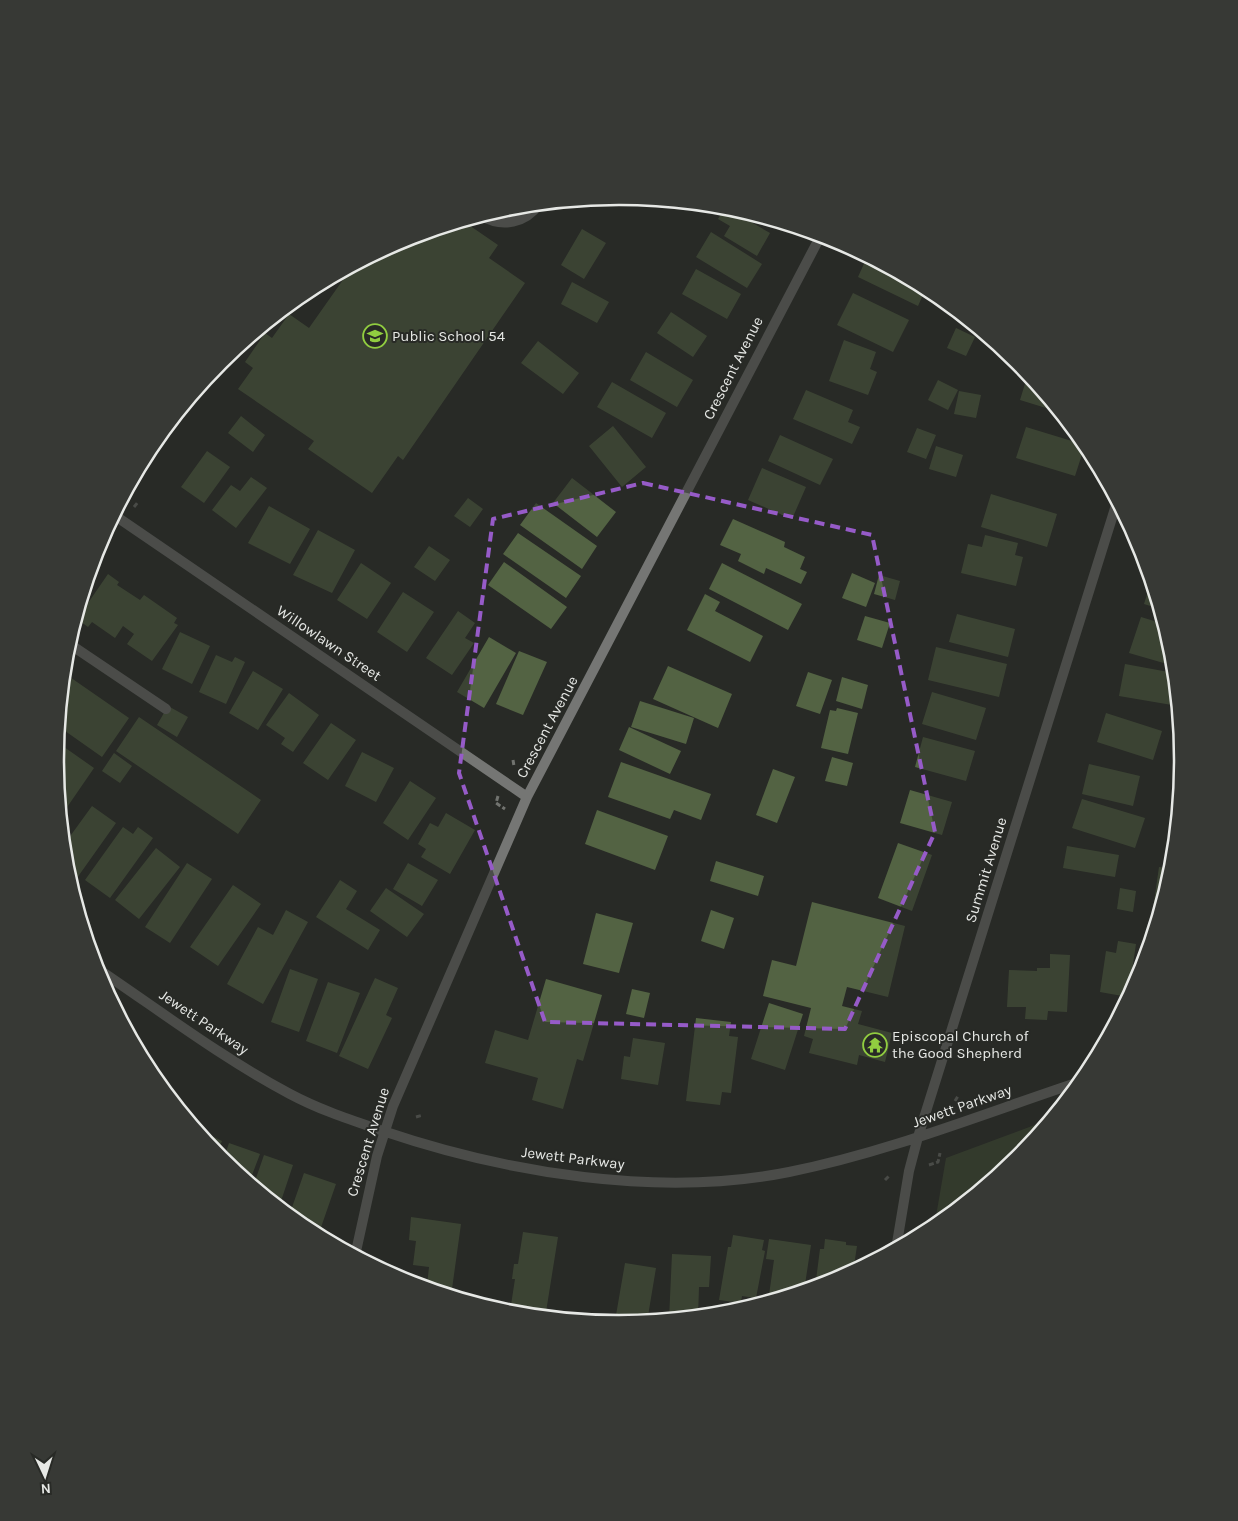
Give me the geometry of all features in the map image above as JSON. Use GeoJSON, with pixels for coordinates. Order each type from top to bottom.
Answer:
{"type":"FeatureCollection","features":[{"type":"Feature","properties":{"kind":"street"},"geometry":{"type":"LineString","coordinates":[[492,220],[516,222],[532,215],[534,212]]}},
{"type":"Feature","properties":{"kind":"street","name":"Crescent Avenue"},"geometry":{"type":"LineString","coordinates":[[356,1249],[362,1214],[384,1131],[393,1106],[527,797],[817,243]]}},
{"type":"Feature","properties":{"kind":"street","name":"Summit Avenue"},"geometry":{"type":"LineString","coordinates":[[897,1241],[909,1171],[918,1137],[1114,510]]}},
{"type":"Feature","properties":{"kind":"street","name":"Willowlawn Street"},"geometry":{"type":"LineString","coordinates":[[119,519],[527,797]]}},
{"type":"Feature","properties":{"kind":"street"},"geometry":{"type":"LineString","coordinates":[[75,648],[166,709]]}},
{"type":"Feature","properties":{"kind":"street","name":"Jewett Parkway"},"geometry":{"type":"LineString","coordinates":[[107,975],[264,1080],[338,1117],[449,1152],[557,1173],[604,1179],[695,1182],[785,1173],[829,1164],[918,1137],[1069,1086]]}},
{"type":"Feature","properties":{"kind":"path"},"geometry":{"type":"LineString","coordinates":[[134,507],[138,502]]}},
{"type":"Feature","properties":{"kind":"path"},"geometry":{"type":"LineString","coordinates":[[513,760],[514,766]]}},
{"type":"Feature","properties":{"kind":"path"},"geometry":{"type":"LineString","coordinates":[[498,796],[496,803],[502,808]]}},
{"type":"Feature","properties":{"kind":"path"},"geometry":{"type":"LineString","coordinates":[[954,1101],[958,1096]]}},
{"type":"Feature","properties":{"kind":"path"},"geometry":{"type":"LineString","coordinates":[[416,1117],[423,1115]]}},
{"type":"Feature","properties":{"kind":"path"},"geometry":{"type":"LineString","coordinates":[[929,1165],[938,1162],[940,1153]]}},
{"type":"Feature","properties":{"kind":"path"},"geometry":{"type":"LineString","coordinates":[[885,1180],[890,1176]]}},
{"type":"Feature","properties":{"kind":"highlighted area"},"geometry":{"type":"Polygon","coordinates":[[[643,483],[872,535],[935,832],[845,1029],[545,1022],[459,773],[493,519],[643,483]]]}},
{"type":"Feature","properties":{"kind":"green space"},"geometry":{"type":"Polygon","coordinates":[[[1039,1123],[1012,1153],[985,1178],[936,1216],[946,1158],[1039,1123]]]}},
{"type":"Feature","properties":{"kind":"building"},"geometry":{"type":"Polygon","coordinates":[[[720,215],[749,221],[770,233],[757,256],[724,236],[730,226],[718,219],[720,215]]]}},
{"type":"Feature","properties":{"kind":"building"},"geometry":{"type":"Polygon","coordinates":[[[470,226],[498,245],[489,258],[525,283],[403,460],[398,456],[372,493],[308,449],[314,441],[238,389],[253,368],[245,362],[265,333],[272,338],[289,314],[309,328],[344,278],[407,248],[470,226]]]}},
{"type":"Feature","properties":{"kind":"building"},"geometry":{"type":"Polygon","coordinates":[[[582,229],[606,243],[584,279],[561,265],[582,229]]]}},
{"type":"Feature","properties":{"kind":"building"},"geometry":{"type":"Polygon","coordinates":[[[711,232],[762,264],[747,288],[696,257],[711,232]]]}},
{"type":"Feature","properties":{"kind":"building"},"geometry":{"type":"Polygon","coordinates":[[[864,263],[922,296],[918,306],[858,277],[864,263]]]}},
{"type":"Feature","properties":{"kind":"building"},"geometry":{"type":"Polygon","coordinates":[[[696,269],[741,294],[727,319],[682,294],[696,269]]]}},
{"type":"Feature","properties":{"kind":"building"},"geometry":{"type":"Polygon","coordinates":[[[572,282],[609,302],[597,323],[561,304],[572,282]]]}},
{"type":"Feature","properties":{"kind":"building"},"geometry":{"type":"Polygon","coordinates":[[[853,293],[909,320],[893,352],[837,325],[853,293]]]}},
{"type":"Feature","properties":{"kind":"building"},"geometry":{"type":"Polygon","coordinates":[[[671,312],[707,336],[693,357],[657,333],[671,312]]]}},
{"type":"Feature","properties":{"kind":"building"},"geometry":{"type":"Polygon","coordinates":[[[956,328],[975,337],[966,356],[947,348],[956,328]]]}},
{"type":"Feature","properties":{"kind":"building"},"geometry":{"type":"Polygon","coordinates":[[[844,340],[876,352],[870,369],[877,372],[868,395],[829,381],[844,340]]]}},
{"type":"Feature","properties":{"kind":"building"},"geometry":{"type":"Polygon","coordinates":[[[538,341],[579,373],[563,394],[521,363],[538,341]]]}},
{"type":"Feature","properties":{"kind":"building"},"geometry":{"type":"Polygon","coordinates":[[[646,352],[693,380],[677,407],[630,380],[646,352]]]}},
{"type":"Feature","properties":{"kind":"building"},"geometry":{"type":"Polygon","coordinates":[[[938,380],[958,390],[948,410],[928,400],[938,380]]]}},
{"type":"Feature","properties":{"kind":"building"},"geometry":{"type":"Polygon","coordinates":[[[612,382],[666,413],[652,438],[597,407],[612,382]]]}},
{"type":"Feature","properties":{"kind":"building"},"geometry":{"type":"Polygon","coordinates":[[[1025,382],[1049,409],[1020,400],[1025,382]]]}},
{"type":"Feature","properties":{"kind":"building"},"geometry":{"type":"Polygon","coordinates":[[[806,390],[853,410],[848,422],[860,427],[852,444],[793,419],[806,390]]]}},
{"type":"Feature","properties":{"kind":"building"},"geometry":{"type":"Polygon","coordinates":[[[959,391],[981,395],[976,418],[954,414],[959,391]]]}},
{"type":"Feature","properties":{"kind":"building"},"geometry":{"type":"Polygon","coordinates":[[[241,416],[265,435],[253,452],[228,433],[241,416]]]}},
{"type":"Feature","properties":{"kind":"building"},"geometry":{"type":"Polygon","coordinates":[[[613,426],[646,467],[622,487],[589,446],[613,426]]]}},
{"type":"Feature","properties":{"kind":"building"},"geometry":{"type":"Polygon","coordinates":[[[1026,427],[1074,442],[1082,454],[1075,476],[1016,458],[1026,427]]]}},
{"type":"Feature","properties":{"kind":"building"},"geometry":{"type":"Polygon","coordinates":[[[917,428],[936,435],[926,459],[907,452],[917,428]]]}},
{"type":"Feature","properties":{"kind":"building"},"geometry":{"type":"Polygon","coordinates":[[[780,435],[833,459],[820,485],[768,461],[780,435]]]}},
{"type":"Feature","properties":{"kind":"building"},"geometry":{"type":"Polygon","coordinates":[[[936,446],[963,455],[956,477],[929,469],[936,446]]]}},
{"type":"Feature","properties":{"kind":"building"},"geometry":{"type":"Polygon","coordinates":[[[207,451],[230,467],[204,503],[181,487],[207,451]]]}},
{"type":"Feature","properties":{"kind":"building"},"geometry":{"type":"Polygon","coordinates":[[[762,468],[806,487],[792,519],[748,500],[762,468]]]}},
{"type":"Feature","properties":{"kind":"building"},"geometry":{"type":"Polygon","coordinates":[[[251,477],[267,488],[236,528],[212,510],[231,485],[240,491],[251,477]]]}},
{"type":"Feature","properties":{"kind":"building"},"geometry":{"type":"Polygon","coordinates":[[[572,478],[616,512],[597,537],[553,503],[572,478]]]}},
{"type":"Feature","properties":{"kind":"building"},"geometry":{"type":"Polygon","coordinates":[[[991,494],[1057,514],[1047,547],[981,527],[991,494]]]}},
{"type":"Feature","properties":{"kind":"building"},"geometry":{"type":"Polygon","coordinates":[[[468,498],[483,509],[470,527],[454,516],[468,498]]]}},
{"type":"Feature","properties":{"kind":"building"},"geometry":{"type":"Polygon","coordinates":[[[536,503],[597,546],[582,569],[520,525],[536,503]]]}},
{"type":"Feature","properties":{"kind":"building"},"geometry":{"type":"Polygon","coordinates":[[[269,506],[310,529],[290,564],[248,543],[269,506]]]}},
{"type":"Feature","properties":{"kind":"building"},"geometry":{"type":"Polygon","coordinates":[[[733,519],[785,542],[784,547],[805,557],[800,569],[807,572],[801,584],[766,568],[764,574],[738,561],[741,554],[720,545],[733,519]]]}},
{"type":"Feature","properties":{"kind":"building"},"geometry":{"type":"Polygon","coordinates":[[[318,530],[355,550],[332,593],[293,575],[318,530]]]}},
{"type":"Feature","properties":{"kind":"building"},"geometry":{"type":"Polygon","coordinates":[[[518,533],[581,576],[566,598],[503,554],[518,533]]]}},
{"type":"Feature","properties":{"kind":"building"},"geometry":{"type":"Polygon","coordinates":[[[985,535],[1018,543],[1015,555],[1023,557],[1016,586],[961,573],[968,544],[982,547],[985,535]]]}},
{"type":"Feature","properties":{"kind":"building"},"geometry":{"type":"Polygon","coordinates":[[[429,546],[450,560],[435,581],[414,567],[429,546]]]}},
{"type":"Feature","properties":{"kind":"building"},"geometry":{"type":"Polygon","coordinates":[[[504,562],[567,607],[551,629],[488,585],[504,562]]]}},
{"type":"Feature","properties":{"kind":"building"},"geometry":{"type":"Polygon","coordinates":[[[361,563],[391,583],[367,619],[337,600],[361,563]]]}},
{"type":"Feature","properties":{"kind":"building"},"geometry":{"type":"Polygon","coordinates":[[[722,563],[802,604],[788,630],[709,589],[722,563]]]}},
{"type":"Feature","properties":{"kind":"building"},"geometry":{"type":"Polygon","coordinates":[[[852,573],[875,583],[866,607],[842,598],[852,573]]]}},
{"type":"Feature","properties":{"kind":"building"},"geometry":{"type":"Polygon","coordinates":[[[108,574],[119,582],[117,585],[140,600],[144,595],[177,618],[174,623],[178,625],[152,661],[127,644],[134,634],[123,626],[115,638],[92,622],[88,627],[82,622],[86,606],[108,574]]]}},
{"type":"Feature","properties":{"kind":"building"},"geometry":{"type":"Polygon","coordinates":[[[879,575],[900,581],[895,600],[874,594],[879,575]]]}},
{"type":"Feature","properties":{"kind":"building"},"geometry":{"type":"Polygon","coordinates":[[[403,592],[434,612],[407,652],[377,632],[403,592]]]}},
{"type":"Feature","properties":{"kind":"building"},"geometry":{"type":"Polygon","coordinates":[[[1148,592],[1152,606],[1144,604],[1148,592]]]}},
{"type":"Feature","properties":{"kind":"building"},"geometry":{"type":"Polygon","coordinates":[[[705,594],[720,602],[715,611],[763,636],[750,662],[687,630],[705,594]]]}},
{"type":"Feature","properties":{"kind":"building"},"geometry":{"type":"Polygon","coordinates":[[[458,611],[475,623],[465,638],[474,643],[452,675],[426,658],[458,611]]]}},
{"type":"Feature","properties":{"kind":"building"},"geometry":{"type":"Polygon","coordinates":[[[957,614],[1015,629],[1008,657],[949,642],[957,614]]]}},
{"type":"Feature","properties":{"kind":"building"},"geometry":{"type":"Polygon","coordinates":[[[865,616],[890,623],[882,648],[857,640],[865,616]]]}},
{"type":"Feature","properties":{"kind":"building"},"geometry":{"type":"Polygon","coordinates":[[[1141,617],[1156,622],[1166,664],[1129,653],[1141,617]]]}},
{"type":"Feature","properties":{"kind":"building"},"geometry":{"type":"Polygon","coordinates":[[[180,632],[210,646],[192,684],[162,669],[180,632]]]}},
{"type":"Feature","properties":{"kind":"building"},"geometry":{"type":"Polygon","coordinates":[[[489,637],[516,653],[484,708],[457,692],[489,637]]]}},
{"type":"Feature","properties":{"kind":"building"},"geometry":{"type":"Polygon","coordinates":[[[936,647],[1007,664],[999,697],[928,680],[936,647]]]}},
{"type":"Feature","properties":{"kind":"building"},"geometry":{"type":"Polygon","coordinates":[[[519,651],[547,662],[523,715],[496,704],[519,651]]]}},
{"type":"Feature","properties":{"kind":"building"},"geometry":{"type":"Polygon","coordinates":[[[216,655],[232,662],[235,657],[245,662],[226,704],[199,692],[216,655]]]}},
{"type":"Feature","properties":{"kind":"building"},"geometry":{"type":"Polygon","coordinates":[[[1125,664],[1167,672],[1171,705],[1119,696],[1125,664]]]}},
{"type":"Feature","properties":{"kind":"building"},"geometry":{"type":"Polygon","coordinates":[[[668,666],[732,694],[718,728],[653,699],[668,666]]]}},
{"type":"Feature","properties":{"kind":"building"},"geometry":{"type":"Polygon","coordinates":[[[253,671],[283,689],[258,730],[229,713],[253,671]]]}},
{"type":"Feature","properties":{"kind":"building"},"geometry":{"type":"Polygon","coordinates":[[[808,672],[832,680],[820,714],[796,706],[808,672]]]}},
{"type":"Feature","properties":{"kind":"building"},"geometry":{"type":"Polygon","coordinates":[[[70,677],[129,718],[102,757],[65,731],[70,677]]]}},
{"type":"Feature","properties":{"kind":"building"},"geometry":{"type":"Polygon","coordinates":[[[842,677],[868,685],[862,709],[836,701],[842,677]]]}},
{"type":"Feature","properties":{"kind":"building"},"geometry":{"type":"Polygon","coordinates":[[[932,692],[986,708],[976,740],[922,724],[932,692]]]}},
{"type":"Feature","properties":{"kind":"building"},"geometry":{"type":"Polygon","coordinates":[[[289,693],[319,715],[293,752],[281,744],[285,738],[266,725],[289,693]]]}},
{"type":"Feature","properties":{"kind":"building"},"geometry":{"type":"Polygon","coordinates":[[[640,701],[694,718],[686,744],[631,727],[640,701]]]}},
{"type":"Feature","properties":{"kind":"building"},"geometry":{"type":"Polygon","coordinates":[[[168,706],[188,717],[177,737],[157,725],[168,706]]]}},
{"type":"Feature","properties":{"kind":"building"},"geometry":{"type":"Polygon","coordinates":[[[837,708],[858,713],[848,754],[821,748],[830,710],[836,711],[837,708]]]}},
{"type":"Feature","properties":{"kind":"building"},"geometry":{"type":"Polygon","coordinates":[[[1106,713],[1162,731],[1153,760],[1097,742],[1106,713]]]}},
{"type":"Feature","properties":{"kind":"building"},"geometry":{"type":"Polygon","coordinates":[[[139,717],[261,800],[238,834],[116,751],[139,717]]]}},
{"type":"Feature","properties":{"kind":"building"},"geometry":{"type":"Polygon","coordinates":[[[331,723],[356,740],[328,780],[303,763],[331,723]]]}},
{"type":"Feature","properties":{"kind":"building"},"geometry":{"type":"Polygon","coordinates":[[[629,727],[681,751],[670,774],[619,750],[629,727]]]}},
{"type":"Feature","properties":{"kind":"building"},"geometry":{"type":"Polygon","coordinates":[[[923,737],[975,751],[966,781],[915,767],[923,737]]]}},
{"type":"Feature","properties":{"kind":"building"},"geometry":{"type":"Polygon","coordinates":[[[64,747],[94,768],[66,808],[64,747]]]}},
{"type":"Feature","properties":{"kind":"building"},"geometry":{"type":"Polygon","coordinates":[[[362,752],[394,768],[376,802],[345,786],[362,752]]]}},
{"type":"Feature","properties":{"kind":"building"},"geometry":{"type":"Polygon","coordinates":[[[114,753],[132,766],[120,783],[102,771],[114,753]]]}},
{"type":"Feature","properties":{"kind":"building"},"geometry":{"type":"Polygon","coordinates":[[[832,757],[853,763],[847,786],[825,781],[832,757]]]}},
{"type":"Feature","properties":{"kind":"building"},"geometry":{"type":"Polygon","coordinates":[[[621,762],[711,794],[701,820],[674,810],[670,819],[608,797],[621,762]]]}},
{"type":"Feature","properties":{"kind":"building"},"geometry":{"type":"Polygon","coordinates":[[[1089,764],[1140,776],[1133,806],[1082,794],[1089,764]]]}},
{"type":"Feature","properties":{"kind":"building"},"geometry":{"type":"Polygon","coordinates":[[[773,769],[795,777],[777,823],[756,815],[773,769]]]}},
{"type":"Feature","properties":{"kind":"building"},"geometry":{"type":"Polygon","coordinates":[[[410,781],[436,798],[408,840],[383,823],[410,781]]]}},
{"type":"Feature","properties":{"kind":"building"},"geometry":{"type":"Polygon","coordinates":[[[910,790],[952,802],[942,835],[900,823],[910,790]]]}},
{"type":"Feature","properties":{"kind":"building"},"geometry":{"type":"Polygon","coordinates":[[[1082,799],[1145,818],[1135,848],[1072,828],[1082,799]]]}},
{"type":"Feature","properties":{"kind":"building"},"geometry":{"type":"Polygon","coordinates":[[[92,806],[116,823],[77,878],[70,837],[92,806]]]}},
{"type":"Feature","properties":{"kind":"building"},"geometry":{"type":"Polygon","coordinates":[[[597,810],[668,836],[655,870],[585,844],[597,810]]]}},
{"type":"Feature","properties":{"kind":"building"},"geometry":{"type":"Polygon","coordinates":[[[446,813],[475,830],[450,874],[421,857],[426,849],[418,844],[430,823],[438,827],[446,813]]]}},
{"type":"Feature","properties":{"kind":"building"},"geometry":{"type":"Polygon","coordinates":[[[123,827],[133,834],[138,827],[153,838],[110,898],[85,880],[123,827]]]}},
{"type":"Feature","properties":{"kind":"building"},"geometry":{"type":"Polygon","coordinates":[[[898,843],[932,855],[912,911],[878,898],[898,843]]]}},
{"type":"Feature","properties":{"kind":"building"},"geometry":{"type":"Polygon","coordinates":[[[1067,846],[1119,855],[1115,877],[1063,868],[1067,846]]]}},
{"type":"Feature","properties":{"kind":"building"},"geometry":{"type":"Polygon","coordinates":[[[156,848],[180,867],[139,919],[115,900],[156,848]]]}},
{"type":"Feature","properties":{"kind":"building"},"geometry":{"type":"Polygon","coordinates":[[[716,861],[764,876],[758,896],[710,881],[716,861]]]}},
{"type":"Feature","properties":{"kind":"building"},"geometry":{"type":"Polygon","coordinates":[[[187,863],[212,879],[170,943],[145,927],[187,863]]]}},
{"type":"Feature","properties":{"kind":"building"},"geometry":{"type":"Polygon","coordinates":[[[408,863],[438,880],[422,906],[393,889],[408,863]]]}},
{"type":"Feature","properties":{"kind":"building"},"geometry":{"type":"Polygon","coordinates":[[[1159,867],[1164,868],[1155,904],[1152,913],[1159,867]]]}},
{"type":"Feature","properties":{"kind":"building"},"geometry":{"type":"Polygon","coordinates":[[[340,880],[357,891],[346,909],[380,930],[368,950],[316,917],[340,880]]]}},
{"type":"Feature","properties":{"kind":"building"},"geometry":{"type":"Polygon","coordinates":[[[233,885],[261,904],[218,966],[190,947],[233,885]]]}},
{"type":"Feature","properties":{"kind":"building"},"geometry":{"type":"Polygon","coordinates":[[[386,888],[424,914],[407,937],[370,911],[386,888]]]}},
{"type":"Feature","properties":{"kind":"building"},"geometry":{"type":"Polygon","coordinates":[[[1120,888],[1136,891],[1133,912],[1117,909],[1120,888]]]}},
{"type":"Feature","properties":{"kind":"building"},"geometry":{"type":"Polygon","coordinates":[[[812,902],[905,926],[888,997],[847,987],[842,1006],[862,1011],[858,1024],[892,1033],[885,1062],[859,1055],[857,1065],[809,1053],[813,1039],[804,1036],[811,1008],[763,996],[772,960],[796,966],[812,902]]]}},
{"type":"Feature","properties":{"kind":"building"},"geometry":{"type":"Polygon","coordinates":[[[286,910],[308,922],[263,1004],[227,984],[258,927],[273,935],[286,910]]]}},
{"type":"Feature","properties":{"kind":"building"},"geometry":{"type":"Polygon","coordinates":[[[711,910],[734,918],[724,949],[701,941],[711,910]]]}},
{"type":"Feature","properties":{"kind":"building"},"geometry":{"type":"Polygon","coordinates":[[[596,913],[633,923],[619,973],[583,964],[596,913]]]}},
{"type":"Feature","properties":{"kind":"building"},"geometry":{"type":"Polygon","coordinates":[[[1118,941],[1136,944],[1131,974],[1122,996],[1100,992],[1106,951],[1116,953],[1118,941]]]}},
{"type":"Feature","properties":{"kind":"building"},"geometry":{"type":"Polygon","coordinates":[[[1050,954],[1070,955],[1067,1012],[1048,1011],[1047,1020],[1025,1019],[1026,1007],[1007,1007],[1009,970],[1037,971],[1037,968],[1050,968],[1050,954]]]}},
{"type":"Feature","properties":{"kind":"building"},"geometry":{"type":"Polygon","coordinates":[[[290,969],[318,979],[299,1032],[271,1022],[290,969]]]}},
{"type":"Feature","properties":{"kind":"building"},"geometry":{"type":"Polygon","coordinates":[[[375,978],[398,988],[386,1015],[392,1018],[368,1069],[339,1056],[375,978]]]}},
{"type":"Feature","properties":{"kind":"building"},"geometry":{"type":"Polygon","coordinates":[[[546,979],[602,995],[583,1061],[577,1059],[563,1109],[532,1100],[538,1078],[485,1063],[495,1030],[528,1040],[546,979]]]}},
{"type":"Feature","properties":{"kind":"building"},"geometry":{"type":"Polygon","coordinates":[[[328,982],[360,993],[337,1053],[306,1041],[328,982]]]}},
{"type":"Feature","properties":{"kind":"building"},"geometry":{"type":"Polygon","coordinates":[[[632,989],[650,993],[644,1018],[626,1014],[632,989]]]}},
{"type":"Feature","properties":{"kind":"building"},"geometry":{"type":"Polygon","coordinates":[[[769,1003],[803,1014],[785,1070],[751,1059],[769,1003]]]}},
{"type":"Feature","properties":{"kind":"building"},"geometry":{"type":"Polygon","coordinates":[[[696,1018],[731,1022],[729,1036],[738,1037],[731,1093],[722,1092],[720,1105],[686,1101],[696,1018]]]}},
{"type":"Feature","properties":{"kind":"building"},"geometry":{"type":"Polygon","coordinates":[[[633,1038],[665,1043],[658,1085],[621,1079],[624,1056],[630,1057],[633,1038]]]}},
{"type":"Feature","properties":{"kind":"building"},"geometry":{"type":"Polygon","coordinates":[[[209,1135],[222,1141],[220,1146],[209,1135]]]}},
{"type":"Feature","properties":{"kind":"building"},"geometry":{"type":"Polygon","coordinates":[[[229,1143],[260,1154],[251,1177],[226,1153],[229,1143]]]}},
{"type":"Feature","properties":{"kind":"building"},"geometry":{"type":"Polygon","coordinates":[[[264,1155],[293,1165],[281,1201],[255,1180],[264,1155]]]}},
{"type":"Feature","properties":{"kind":"building"},"geometry":{"type":"Polygon","coordinates":[[[304,1173],[336,1184],[321,1228],[292,1208],[304,1173]]]}},
{"type":"Feature","properties":{"kind":"building"},"geometry":{"type":"Polygon","coordinates":[[[411,1217],[461,1224],[452,1289],[428,1281],[429,1267],[413,1265],[416,1241],[409,1240],[411,1217]]]}},
{"type":"Feature","properties":{"kind":"building"},"geometry":{"type":"Polygon","coordinates":[[[523,1232],[558,1237],[546,1311],[511,1305],[515,1279],[512,1279],[514,1264],[518,1264],[523,1232]]]}},
{"type":"Feature","properties":{"kind":"building"},"geometry":{"type":"Polygon","coordinates":[[[733,1235],[764,1240],[762,1250],[765,1251],[756,1298],[742,1296],[741,1302],[738,1303],[719,1300],[728,1247],[731,1247],[733,1235]]]}},
{"type":"Feature","properties":{"kind":"building"},"geometry":{"type":"Polygon","coordinates":[[[769,1239],[811,1245],[805,1283],[769,1295],[774,1260],[766,1259],[769,1239]]]}},
{"type":"Feature","properties":{"kind":"building"},"geometry":{"type":"Polygon","coordinates":[[[825,1239],[846,1242],[846,1245],[857,1246],[854,1263],[816,1279],[820,1249],[824,1249],[825,1239]]]}},
{"type":"Feature","properties":{"kind":"building"},"geometry":{"type":"Polygon","coordinates":[[[672,1254],[711,1256],[709,1287],[699,1287],[698,1310],[669,1313],[672,1254]]]}},
{"type":"Feature","properties":{"kind":"building"},"geometry":{"type":"Polygon","coordinates":[[[625,1263],[656,1268],[648,1315],[616,1316],[625,1263]]]}},
{"type":"Feature","properties":{"kind":"place","name":"Public School 54"},"geometry":{"type":"Point","coordinates":[375,336]}},
{"type":"Feature","properties":{"kind":"place","name":"Episcopal Church of the Good Shepherd"},"geometry":{"type":"Point","coordinates":[875,1045]}}]}
